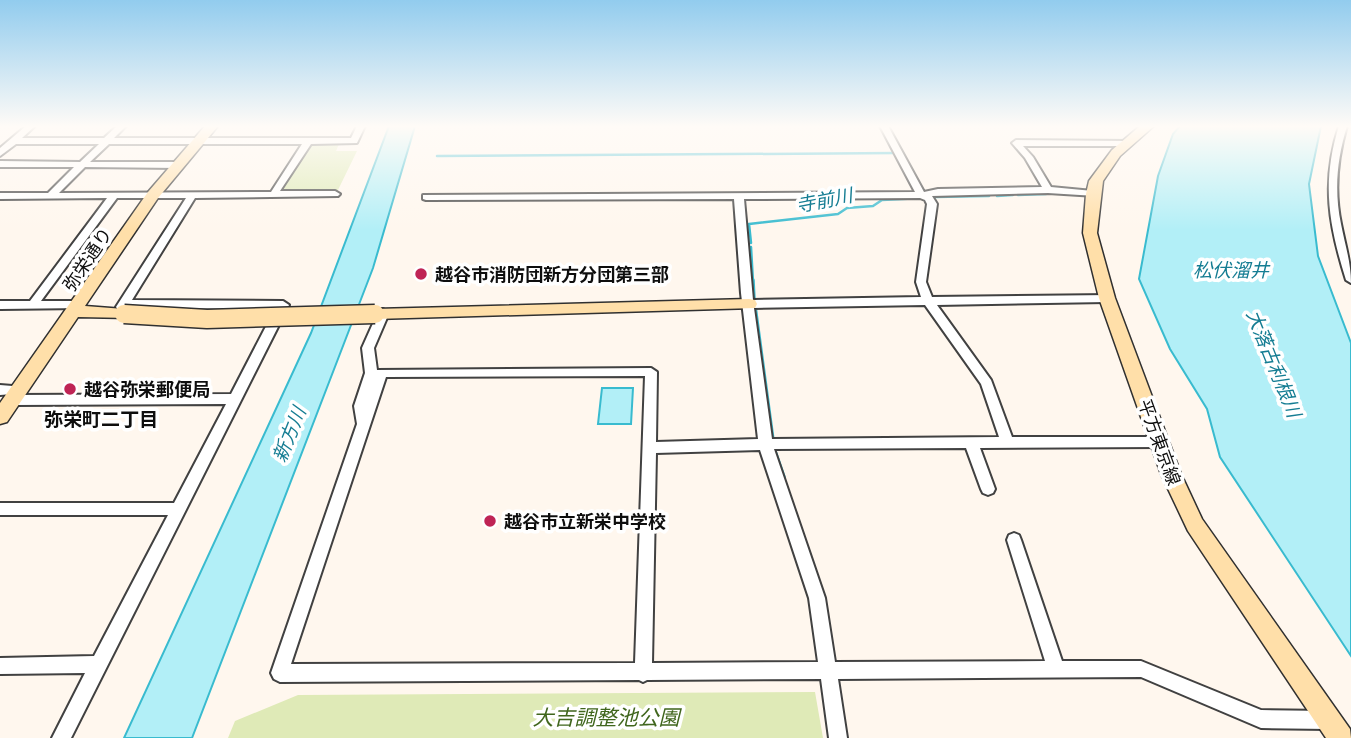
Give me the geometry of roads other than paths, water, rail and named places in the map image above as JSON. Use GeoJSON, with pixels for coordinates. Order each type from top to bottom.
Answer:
{"type":"FeatureCollection","features":[{"type":"Feature","properties":{"kind":"street"},"geometry":{"type":"LineString","coordinates":[[51,195],[87,160]]}},
{"type":"Feature","properties":{"kind":"street","name":"弥栄通り"},"geometry":{"type":"LineString","coordinates":[[0,417],[153,195],[182,160]]}},
{"type":"Feature","properties":{"kind":"street"},"geometry":{"type":"LineString","coordinates":[[274,194],[296,160]]}},
{"type":"Feature","properties":{"kind":"street"},"geometry":{"type":"LineString","coordinates":[[902,160],[921,195],[929,198],[932,204],[921,282],[927,299],[987,383],[1007,441]]}},
{"type":"Feature","properties":{"kind":"street"},"geometry":{"type":"LineString","coordinates":[[1031,160],[1048,190]]}},
{"type":"Feature","properties":{"kind":"street","name":"平方東京線"},"geometry":{"type":"LineString","coordinates":[[1111,160],[1105,167],[1093,194],[1090,233],[1107,298],[1159,442],[1195,525],[1341,738]]}},
{"type":"Feature","properties":{"kind":"street"},"geometry":{"type":"LineString","coordinates":[[1335,160],[1332,173],[1332,216],[1348,262],[1351,280]]}},
{"type":"Feature","properties":{"kind":"street"},"geometry":{"type":"LineString","coordinates":[[0,164],[179,164]]}},
{"type":"Feature","properties":{"kind":"street"},"geometry":{"type":"LineString","coordinates":[[426,197],[921,195],[938,191],[1048,190],[1093,194]]}},
{"type":"Feature","properties":{"kind":"street"},"geometry":{"type":"LineString","coordinates":[[0,196],[335,194]]}},
{"type":"Feature","properties":{"kind":"street"},"geometry":{"type":"LineString","coordinates":[[32,306],[114,195]]}},
{"type":"Feature","properties":{"kind":"street"},"geometry":{"type":"LineString","coordinates":[[122,311],[192,195]]}},
{"type":"Feature","properties":{"kind":"street"},"geometry":{"type":"LineString","coordinates":[[739,196],[766,447],[817,598],[838,738]]}},
{"type":"Feature","properties":{"kind":"street"},"geometry":{"type":"LineString","coordinates":[[0,305],[228,318],[927,299],[1107,298]]}},
{"type":"Feature","properties":{"kind":"street"},"geometry":{"type":"LineString","coordinates":[[61,738],[284,305],[122,311]]}},
{"type":"Feature","properties":{"kind":"street"},"geometry":{"type":"LineString","coordinates":[[363,427],[360,406],[371,373],[368,348],[379,313]]}},
{"type":"Feature","properties":{"kind":"street"},"geometry":{"type":"LineString","coordinates":[[643,673],[651,372],[381,373],[280,673],[643,673],[1141,669],[1261,719],[1328,720]]}},
{"type":"Feature","properties":{"kind":"street"},"geometry":{"type":"LineString","coordinates":[[0,390],[17,395],[234,399]]}},
{"type":"Feature","properties":{"kind":"street"},"geometry":{"type":"LineString","coordinates":[[971,442],[988,489]]}},
{"type":"Feature","properties":{"kind":"street"},"geometry":{"type":"LineString","coordinates":[[649,448],[766,447],[806,443],[1159,442]]}},
{"type":"Feature","properties":{"kind":"street"},"geometry":{"type":"LineString","coordinates":[[0,509],[177,509]]}},
{"type":"Feature","properties":{"kind":"street"},"geometry":{"type":"LineString","coordinates":[[1014,540],[1056,669]]}},
{"type":"Feature","properties":{"kind":"street"},"geometry":{"type":"LineString","coordinates":[[0,666],[99,664]]}},
{"type":"Feature","properties":{"kind":"water","name":"新方川"},"geometry":{"type":"Polygon","coordinates":[[[376,160],[405,160],[373,268],[192,738],[124,738],[311,333],[376,160]]]}},
{"type":"Feature","properties":{"kind":"water","name":"松伏溜井"},"geometry":{"type":"Polygon","coordinates":[[[1164,160],[1314,160],[1309,184],[1318,256],[1351,343],[1351,656],[1220,457],[1207,409],[1170,349],[1139,279],[1158,176],[1164,160]]]}},
{"type":"Feature","properties":{"kind":"water"},"geometry":{"type":"Polygon","coordinates":[[[602,388],[633,388],[631,424],[598,424],[602,388]]]}},
{"type":"Feature","properties":{"kind":"waterway","name":"寺前川"},"geometry":{"type":"LineString","coordinates":[[1018,195],[1046,194]]}},
{"type":"Feature","properties":{"kind":"waterway","name":"寺前川"},"geometry":{"type":"LineString","coordinates":[[997,196],[1013,195]]}},
{"type":"Feature","properties":{"kind":"waterway","name":"寺前川"},"geometry":{"type":"LineString","coordinates":[[935,197],[989,196]]}},
{"type":"Feature","properties":{"kind":"waterway","name":"寺前川"},"geometry":{"type":"LineString","coordinates":[[751,243],[749,224],[838,214],[847,208],[873,206],[882,200],[923,198]]}},
{"type":"Feature","properties":{"kind":"waterway","name":"寺前川"},"geometry":{"type":"LineString","coordinates":[[751,247],[753,282]]}},
{"type":"Feature","properties":{"kind":"waterway","name":"寺前川"},"geometry":{"type":"LineString","coordinates":[[753,280],[754,299]]}},
{"type":"Feature","properties":{"kind":"waterway","name":"寺前川"},"geometry":{"type":"LineString","coordinates":[[755,306],[773,440]]}},
{"type":"Feature","properties":{"kind":"waterway","name":"寺前川"},"geometry":{"type":"LineString","coordinates":[[775,451],[784,477]]}},
{"type":"Feature","properties":{"kind":"place","name":"越谷市消防団新方分団第三部"},"geometry":{"type":"Point","coordinates":[421,274]}},
{"type":"Feature","properties":{"kind":"place","name":"越谷弥栄郵便局"},"geometry":{"type":"Point","coordinates":[70,389]}},
{"type":"Feature","properties":{"kind":"place","name":"越谷市立新栄中学校"},"geometry":{"type":"Point","coordinates":[490,521]}},
{"type":"Feature","properties":{"kind":"district","name":"弥栄町二丁目"},"geometry":{"type":"Point","coordinates":[101,418]}},
{"type":"Feature","properties":{"kind":"water label","name":"大落古利根川"},"geometry":{"type":"Point","coordinates":[1275,363]}},
{"type":"Feature","properties":{"kind":"park label","name":"大吉調整池公園"},"geometry":{"type":"Point","coordinates":[606,716]}}]}
